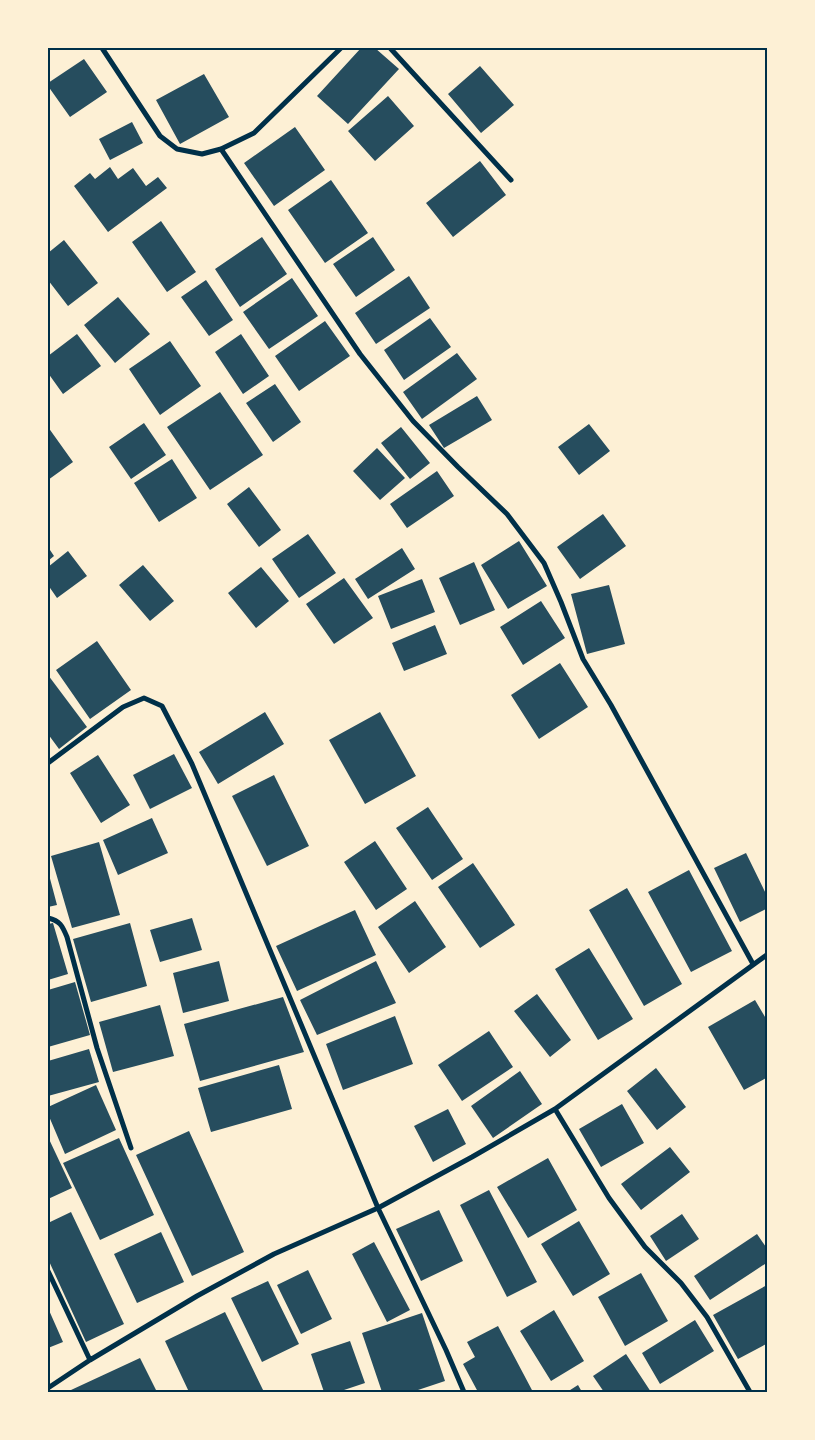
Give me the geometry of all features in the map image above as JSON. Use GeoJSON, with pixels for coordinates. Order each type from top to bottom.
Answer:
{"type":"FeatureCollection","features":[{"type":"Feature","properties":{"kind":"street"},"geometry":{"type":"LineString","coordinates":[[102,48],[160,136],[177,149],[202,154],[221,149],[254,133],[341,48]]}},
{"type":"Feature","properties":{"kind":"street"},"geometry":{"type":"LineString","coordinates":[[390,48],[511,180]]}},
{"type":"Feature","properties":{"kind":"street"},"geometry":{"type":"LineString","coordinates":[[221,149],[360,354],[413,420],[507,514],[544,562],[562,602],[583,659],[753,964]]}},
{"type":"Feature","properties":{"kind":"street"},"geometry":{"type":"LineString","coordinates":[[48,762],[123,707],[144,698],[162,706],[192,764],[378,1208],[464,1392]]}},
{"type":"Feature","properties":{"kind":"street"},"geometry":{"type":"LineString","coordinates":[[48,918],[57,920],[67,936],[97,1048],[131,1148]]}},
{"type":"Feature","properties":{"kind":"street"},"geometry":{"type":"LineString","coordinates":[[48,1388],[90,1360],[196,1296],[274,1254],[378,1208],[555,1109],[768,954]]}},
{"type":"Feature","properties":{"kind":"street"},"geometry":{"type":"LineString","coordinates":[[555,1109],[609,1198],[645,1247],[681,1283],[707,1317],[750,1392]]}},
{"type":"Feature","properties":{"kind":"street"},"geometry":{"type":"LineString","coordinates":[[48,1271],[90,1360]]}},
{"type":"Feature","properties":{"kind":"building"},"geometry":{"type":"Polygon","coordinates":[[[361,48],[375,48],[399,69],[348,124],[317,96],[361,48]]]}},
{"type":"Feature","properties":{"kind":"building"},"geometry":{"type":"Polygon","coordinates":[[[84,59],[107,92],[70,117],[48,86],[48,83],[84,59]]]}},
{"type":"Feature","properties":{"kind":"building"},"geometry":{"type":"Polygon","coordinates":[[[480,66],[514,105],[481,133],[448,94],[480,66]]]}},
{"type":"Feature","properties":{"kind":"building"},"geometry":{"type":"Polygon","coordinates":[[[204,74],[229,117],[180,144],[156,100],[204,74]]]}},
{"type":"Feature","properties":{"kind":"building"},"geometry":{"type":"Polygon","coordinates":[[[388,96],[414,126],[375,161],[348,131],[388,96]]]}},
{"type":"Feature","properties":{"kind":"building"},"geometry":{"type":"Polygon","coordinates":[[[132,122],[143,143],[110,160],[99,139],[132,122]]]}},
{"type":"Feature","properties":{"kind":"building"},"geometry":{"type":"Polygon","coordinates":[[[295,127],[325,170],[274,206],[244,163],[295,127]]]}},
{"type":"Feature","properties":{"kind":"building"},"geometry":{"type":"Polygon","coordinates":[[[480,161],[506,195],[453,237],[426,203],[480,161]]]}},
{"type":"Feature","properties":{"kind":"building"},"geometry":{"type":"Polygon","coordinates":[[[110,167],[118,179],[133,168],[146,186],[158,177],[167,188],[108,232],[74,186],[90,173],[95,179],[110,167]]]}},
{"type":"Feature","properties":{"kind":"building"},"geometry":{"type":"Polygon","coordinates":[[[331,180],[368,233],[325,263],[288,210],[331,180]]]}},
{"type":"Feature","properties":{"kind":"building"},"geometry":{"type":"Polygon","coordinates":[[[161,221],[196,272],[167,292],[132,242],[161,221]]]}},
{"type":"Feature","properties":{"kind":"building"},"geometry":{"type":"Polygon","coordinates":[[[262,237],[287,274],[240,307],[215,269],[262,237]]]}},
{"type":"Feature","properties":{"kind":"building"},"geometry":{"type":"Polygon","coordinates":[[[373,237],[395,270],[356,297],[333,264],[373,237]]]}},
{"type":"Feature","properties":{"kind":"building"},"geometry":{"type":"Polygon","coordinates":[[[64,240],[98,283],[68,306],[48,280],[48,253],[64,240]]]}},
{"type":"Feature","properties":{"kind":"building"},"geometry":{"type":"Polygon","coordinates":[[[409,276],[430,308],[376,344],[355,313],[409,276]]]}},
{"type":"Feature","properties":{"kind":"building"},"geometry":{"type":"Polygon","coordinates":[[[292,278],[318,316],[269,349],[243,312],[292,278]]]}},
{"type":"Feature","properties":{"kind":"building"},"geometry":{"type":"Polygon","coordinates":[[[206,280],[233,320],[209,336],[181,297],[206,280]]]}},
{"type":"Feature","properties":{"kind":"building"},"geometry":{"type":"Polygon","coordinates":[[[118,297],[150,334],[115,363],[84,325],[118,297]]]}},
{"type":"Feature","properties":{"kind":"building"},"geometry":{"type":"Polygon","coordinates":[[[430,318],[451,347],[404,380],[384,350],[430,318]]]}},
{"type":"Feature","properties":{"kind":"building"},"geometry":{"type":"Polygon","coordinates":[[[325,321],[350,356],[299,391],[275,356],[325,321]]]}},
{"type":"Feature","properties":{"kind":"building"},"geometry":{"type":"Polygon","coordinates":[[[77,334],[101,366],[63,394],[48,373],[48,356],[77,334]]]}},
{"type":"Feature","properties":{"kind":"building"},"geometry":{"type":"Polygon","coordinates":[[[241,334],[269,376],[243,394],[215,352],[241,334]]]}},
{"type":"Feature","properties":{"kind":"building"},"geometry":{"type":"Polygon","coordinates":[[[170,341],[201,386],[160,415],[129,369],[170,341]]]}},
{"type":"Feature","properties":{"kind":"building"},"geometry":{"type":"Polygon","coordinates":[[[457,353],[477,379],[422,419],[403,392],[457,353]]]}},
{"type":"Feature","properties":{"kind":"building"},"geometry":{"type":"Polygon","coordinates":[[[275,384],[301,422],[273,442],[246,403],[275,384]]]}},
{"type":"Feature","properties":{"kind":"building"},"geometry":{"type":"Polygon","coordinates":[[[220,392],[263,455],[210,490],[167,427],[220,392]]]}},
{"type":"Feature","properties":{"kind":"building"},"geometry":{"type":"Polygon","coordinates":[[[477,396],[492,420],[444,448],[429,425],[477,396]]]}},
{"type":"Feature","properties":{"kind":"building"},"geometry":{"type":"Polygon","coordinates":[[[144,423],[166,455],[131,479],[109,447],[144,423]]]}},
{"type":"Feature","properties":{"kind":"building"},"geometry":{"type":"Polygon","coordinates":[[[589,424],[610,451],[579,475],[558,447],[589,424]]]}},
{"type":"Feature","properties":{"kind":"building"},"geometry":{"type":"Polygon","coordinates":[[[48,427],[73,462],[48,480],[48,427]]]}},
{"type":"Feature","properties":{"kind":"building"},"geometry":{"type":"Polygon","coordinates":[[[401,427],[430,463],[410,479],[381,443],[401,427]]]}},
{"type":"Feature","properties":{"kind":"building"},"geometry":{"type":"Polygon","coordinates":[[[377,448],[405,478],[380,500],[353,471],[377,448]]]}},
{"type":"Feature","properties":{"kind":"building"},"geometry":{"type":"Polygon","coordinates":[[[172,459],[197,498],[159,522],[134,483],[172,459]]]}},
{"type":"Feature","properties":{"kind":"building"},"geometry":{"type":"Polygon","coordinates":[[[437,471],[454,496],[407,528],[390,504],[437,471]]]}},
{"type":"Feature","properties":{"kind":"building"},"geometry":{"type":"Polygon","coordinates":[[[249,487],[281,530],[259,547],[227,504],[249,487]]]}},
{"type":"Feature","properties":{"kind":"building"},"geometry":{"type":"Polygon","coordinates":[[[603,514],[626,546],[580,579],[557,547],[603,514]]]}},
{"type":"Feature","properties":{"kind":"building"},"geometry":{"type":"Polygon","coordinates":[[[308,534],[336,573],[299,598],[272,559],[308,534]]]}},
{"type":"Feature","properties":{"kind":"building"},"geometry":{"type":"Polygon","coordinates":[[[519,541],[547,586],[508,609],[481,565],[519,541]]]}},
{"type":"Feature","properties":{"kind":"building"},"geometry":{"type":"Polygon","coordinates":[[[48,547],[54,556],[48,561],[48,547]]]}},
{"type":"Feature","properties":{"kind":"building"},"geometry":{"type":"Polygon","coordinates":[[[402,548],[415,569],[368,599],[355,579],[402,548]]]}},
{"type":"Feature","properties":{"kind":"building"},"geometry":{"type":"Polygon","coordinates":[[[68,551],[87,576],[57,598],[48,585],[48,567],[68,551]]]}},
{"type":"Feature","properties":{"kind":"building"},"geometry":{"type":"Polygon","coordinates":[[[474,562],[495,610],[460,625],[439,578],[474,562]]]}},
{"type":"Feature","properties":{"kind":"building"},"geometry":{"type":"Polygon","coordinates":[[[143,565],[174,601],[150,621],[119,585],[143,565]]]}},
{"type":"Feature","properties":{"kind":"building"},"geometry":{"type":"Polygon","coordinates":[[[261,567],[289,601],[256,628],[228,593],[261,567]]]}},
{"type":"Feature","properties":{"kind":"building"},"geometry":{"type":"Polygon","coordinates":[[[344,578],[373,618],[334,644],[306,604],[344,578]]]}},
{"type":"Feature","properties":{"kind":"building"},"geometry":{"type":"Polygon","coordinates":[[[422,579],[435,612],[391,629],[378,596],[422,579]]]}},
{"type":"Feature","properties":{"kind":"building"},"geometry":{"type":"Polygon","coordinates":[[[609,585],[625,644],[587,654],[571,594],[609,585]]]}},
{"type":"Feature","properties":{"kind":"building"},"geometry":{"type":"Polygon","coordinates":[[[541,601],[565,638],[523,665],[500,627],[541,601]]]}},
{"type":"Feature","properties":{"kind":"building"},"geometry":{"type":"Polygon","coordinates":[[[435,625],[447,654],[404,671],[392,643],[435,625]]]}},
{"type":"Feature","properties":{"kind":"building"},"geometry":{"type":"Polygon","coordinates":[[[97,641],[131,690],[90,719],[56,670],[97,641]]]}},
{"type":"Feature","properties":{"kind":"building"},"geometry":{"type":"Polygon","coordinates":[[[560,663],[588,707],[539,739],[511,695],[560,663]]]}},
{"type":"Feature","properties":{"kind":"building"},"geometry":{"type":"Polygon","coordinates":[[[48,675],[87,727],[59,749],[48,734],[48,675]]]}},
{"type":"Feature","properties":{"kind":"building"},"geometry":{"type":"Polygon","coordinates":[[[265,712],[284,744],[218,784],[199,752],[265,712]]]}},
{"type":"Feature","properties":{"kind":"building"},"geometry":{"type":"Polygon","coordinates":[[[380,712],[416,776],[365,804],[329,740],[380,712]]]}},
{"type":"Feature","properties":{"kind":"building"},"geometry":{"type":"Polygon","coordinates":[[[174,754],[192,788],[150,809],[133,775],[174,754]]]}},
{"type":"Feature","properties":{"kind":"building"},"geometry":{"type":"Polygon","coordinates":[[[98,755],[130,805],[101,823],[70,773],[98,755]]]}},
{"type":"Feature","properties":{"kind":"building"},"geometry":{"type":"Polygon","coordinates":[[[274,775],[309,846],[267,866],[232,796],[274,775]]]}},
{"type":"Feature","properties":{"kind":"building"},"geometry":{"type":"Polygon","coordinates":[[[428,807],[463,859],[432,880],[396,828],[428,807]]]}},
{"type":"Feature","properties":{"kind":"building"},"geometry":{"type":"Polygon","coordinates":[[[152,818],[168,853],[118,875],[103,840],[152,818]]]}},
{"type":"Feature","properties":{"kind":"building"},"geometry":{"type":"Polygon","coordinates":[[[375,841],[407,889],[376,910],[344,862],[375,841]]]}},
{"type":"Feature","properties":{"kind":"building"},"geometry":{"type":"Polygon","coordinates":[[[99,842],[120,915],[72,928],[51,856],[99,842]]]}},
{"type":"Feature","properties":{"kind":"building"},"geometry":{"type":"Polygon","coordinates":[[[746,853],[768,898],[768,908],[740,922],[714,868],[746,853]]]}},
{"type":"Feature","properties":{"kind":"building"},"geometry":{"type":"Polygon","coordinates":[[[473,863],[515,925],[480,948],[438,887],[473,863]]]}},
{"type":"Feature","properties":{"kind":"building"},"geometry":{"type":"Polygon","coordinates":[[[689,870],[732,951],[691,972],[648,892],[689,870]]]}},
{"type":"Feature","properties":{"kind":"building"},"geometry":{"type":"Polygon","coordinates":[[[48,871],[57,905],[48,907],[48,871]]]}},
{"type":"Feature","properties":{"kind":"building"},"geometry":{"type":"Polygon","coordinates":[[[627,888],[682,984],[644,1006],[589,910],[627,888]]]}},
{"type":"Feature","properties":{"kind":"building"},"geometry":{"type":"Polygon","coordinates":[[[415,901],[446,947],[409,973],[378,927],[415,901]]]}},
{"type":"Feature","properties":{"kind":"building"},"geometry":{"type":"Polygon","coordinates":[[[355,910],[376,955],[297,991],[276,946],[355,910]]]}},
{"type":"Feature","properties":{"kind":"building"},"geometry":{"type":"Polygon","coordinates":[[[192,918],[202,950],[160,962],[150,930],[192,918]]]}},
{"type":"Feature","properties":{"kind":"building"},"geometry":{"type":"Polygon","coordinates":[[[53,923],[68,974],[48,980],[48,924],[53,923]]]}},
{"type":"Feature","properties":{"kind":"building"},"geometry":{"type":"Polygon","coordinates":[[[130,923],[147,986],[91,1002],[73,939],[130,923]]]}},
{"type":"Feature","properties":{"kind":"building"},"geometry":{"type":"Polygon","coordinates":[[[589,948],[633,1019],[598,1040],[555,969],[589,948]]]}},
{"type":"Feature","properties":{"kind":"building"},"geometry":{"type":"Polygon","coordinates":[[[219,961],[229,1001],[183,1013],[173,973],[219,961]]]}},
{"type":"Feature","properties":{"kind":"building"},"geometry":{"type":"Polygon","coordinates":[[[376,961],[396,1003],[317,1035],[300,1000],[376,961]]]}},
{"type":"Feature","properties":{"kind":"building"},"geometry":{"type":"Polygon","coordinates":[[[75,982],[90,1035],[48,1047],[48,990],[75,982]]]}},
{"type":"Feature","properties":{"kind":"building"},"geometry":{"type":"Polygon","coordinates":[[[537,994],[571,1040],[550,1057],[514,1011],[537,994]]]}},
{"type":"Feature","properties":{"kind":"building"},"geometry":{"type":"Polygon","coordinates":[[[283,997],[304,1052],[200,1081],[184,1024],[283,997]]]}},
{"type":"Feature","properties":{"kind":"building"},"geometry":{"type":"Polygon","coordinates":[[[755,1000],[768,1022],[768,1077],[744,1090],[708,1027],[755,1000]]]}},
{"type":"Feature","properties":{"kind":"building"},"geometry":{"type":"Polygon","coordinates":[[[160,1005],[174,1056],[113,1072],[99,1022],[160,1005]]]}},
{"type":"Feature","properties":{"kind":"building"},"geometry":{"type":"Polygon","coordinates":[[[395,1016],[413,1064],[343,1090],[326,1044],[395,1016]]]}},
{"type":"Feature","properties":{"kind":"building"},"geometry":{"type":"Polygon","coordinates":[[[489,1031],[513,1067],[462,1101],[438,1065],[489,1031]]]}},
{"type":"Feature","properties":{"kind":"building"},"geometry":{"type":"Polygon","coordinates":[[[89,1049],[99,1082],[48,1096],[48,1061],[89,1049]]]}},
{"type":"Feature","properties":{"kind":"building"},"geometry":{"type":"Polygon","coordinates":[[[279,1065],[292,1109],[211,1132],[198,1088],[279,1065]]]}},
{"type":"Feature","properties":{"kind":"building"},"geometry":{"type":"Polygon","coordinates":[[[656,1068],[686,1107],[657,1130],[627,1091],[656,1068]]]}},
{"type":"Feature","properties":{"kind":"building"},"geometry":{"type":"Polygon","coordinates":[[[520,1071],[542,1104],[493,1138],[471,1106],[520,1071]]]}},
{"type":"Feature","properties":{"kind":"building"},"geometry":{"type":"Polygon","coordinates":[[[96,1085],[116,1130],[65,1154],[48,1114],[48,1107],[96,1085]]]}},
{"type":"Feature","properties":{"kind":"building"},"geometry":{"type":"Polygon","coordinates":[[[622,1104],[644,1143],[601,1167],[579,1129],[622,1104]]]}},
{"type":"Feature","properties":{"kind":"building"},"geometry":{"type":"Polygon","coordinates":[[[448,1109],[466,1144],[433,1162],[414,1126],[448,1109]]]}},
{"type":"Feature","properties":{"kind":"building"},"geometry":{"type":"Polygon","coordinates":[[[189,1131],[244,1252],[192,1276],[136,1155],[189,1131]]]}},
{"type":"Feature","properties":{"kind":"building"},"geometry":{"type":"Polygon","coordinates":[[[48,1137],[72,1188],[48,1199],[48,1137]]]}},
{"type":"Feature","properties":{"kind":"building"},"geometry":{"type":"Polygon","coordinates":[[[119,1138],[154,1215],[100,1240],[63,1163],[119,1138]]]}},
{"type":"Feature","properties":{"kind":"building"},"geometry":{"type":"Polygon","coordinates":[[[670,1147],[690,1172],[641,1210],[621,1184],[670,1147]]]}},
{"type":"Feature","properties":{"kind":"building"},"geometry":{"type":"Polygon","coordinates":[[[548,1158],[577,1210],[528,1238],[497,1187],[548,1158]]]}},
{"type":"Feature","properties":{"kind":"building"},"geometry":{"type":"Polygon","coordinates":[[[489,1190],[537,1282],[507,1297],[460,1205],[489,1190]]]}},
{"type":"Feature","properties":{"kind":"building"},"geometry":{"type":"Polygon","coordinates":[[[439,1210],[463,1261],[421,1281],[396,1229],[439,1210]]]}},
{"type":"Feature","properties":{"kind":"building"},"geometry":{"type":"Polygon","coordinates":[[[71,1212],[124,1324],[86,1342],[48,1259],[48,1223],[71,1212]]]}},
{"type":"Feature","properties":{"kind":"building"},"geometry":{"type":"Polygon","coordinates":[[[682,1214],[699,1239],[666,1261],[650,1236],[682,1214]]]}},
{"type":"Feature","properties":{"kind":"building"},"geometry":{"type":"Polygon","coordinates":[[[579,1221],[610,1274],[573,1296],[541,1244],[579,1221]]]}},
{"type":"Feature","properties":{"kind":"building"},"geometry":{"type":"Polygon","coordinates":[[[161,1232],[184,1282],[137,1303],[114,1254],[161,1232]]]}},
{"type":"Feature","properties":{"kind":"building"},"geometry":{"type":"Polygon","coordinates":[[[757,1234],[768,1250],[768,1262],[710,1300],[694,1276],[757,1234]]]}},
{"type":"Feature","properties":{"kind":"building"},"geometry":{"type":"Polygon","coordinates":[[[374,1242],[410,1310],[387,1322],[352,1254],[374,1242]]]}},
{"type":"Feature","properties":{"kind":"building"},"geometry":{"type":"Polygon","coordinates":[[[308,1270],[332,1319],[301,1334],[277,1285],[308,1270]]]}},
{"type":"Feature","properties":{"kind":"building"},"geometry":{"type":"Polygon","coordinates":[[[641,1273],[668,1321],[625,1346],[598,1297],[641,1273]]]}},
{"type":"Feature","properties":{"kind":"building"},"geometry":{"type":"Polygon","coordinates":[[[268,1281],[299,1344],[262,1362],[231,1298],[268,1281]]]}},
{"type":"Feature","properties":{"kind":"building"},"geometry":{"type":"Polygon","coordinates":[[[767,1285],[768,1343],[738,1359],[713,1315],[767,1285]]]}},
{"type":"Feature","properties":{"kind":"building"},"geometry":{"type":"Polygon","coordinates":[[[48,1308],[63,1342],[48,1348],[48,1308]]]}},
{"type":"Feature","properties":{"kind":"building"},"geometry":{"type":"Polygon","coordinates":[[[554,1310],[584,1361],[551,1381],[520,1331],[554,1310]]]}},
{"type":"Feature","properties":{"kind":"building"},"geometry":{"type":"Polygon","coordinates":[[[225,1312],[264,1392],[189,1392],[165,1341],[225,1312]]]}},
{"type":"Feature","properties":{"kind":"building"},"geometry":{"type":"Polygon","coordinates":[[[422,1313],[445,1381],[412,1392],[382,1392],[362,1333],[422,1313]]]}},
{"type":"Feature","properties":{"kind":"building"},"geometry":{"type":"Polygon","coordinates":[[[695,1320],[714,1351],[660,1384],[642,1353],[695,1320]]]}},
{"type":"Feature","properties":{"kind":"building"},"geometry":{"type":"Polygon","coordinates":[[[498,1326],[533,1392],[478,1392],[463,1364],[475,1357],[467,1342],[498,1326]]]}},
{"type":"Feature","properties":{"kind":"building"},"geometry":{"type":"Polygon","coordinates":[[[350,1341],[365,1383],[338,1392],[324,1392],[311,1354],[350,1341]]]}},
{"type":"Feature","properties":{"kind":"building"},"geometry":{"type":"Polygon","coordinates":[[[626,1354],[651,1392],[604,1392],[593,1376],[626,1354]]]}},
{"type":"Feature","properties":{"kind":"building"},"geometry":{"type":"Polygon","coordinates":[[[140,1358],[157,1392],[72,1392],[71,1390],[140,1358]]]}},
{"type":"Feature","properties":{"kind":"building"},"geometry":{"type":"Polygon","coordinates":[[[578,1385],[582,1392],[567,1392],[578,1385]]]}}]}
